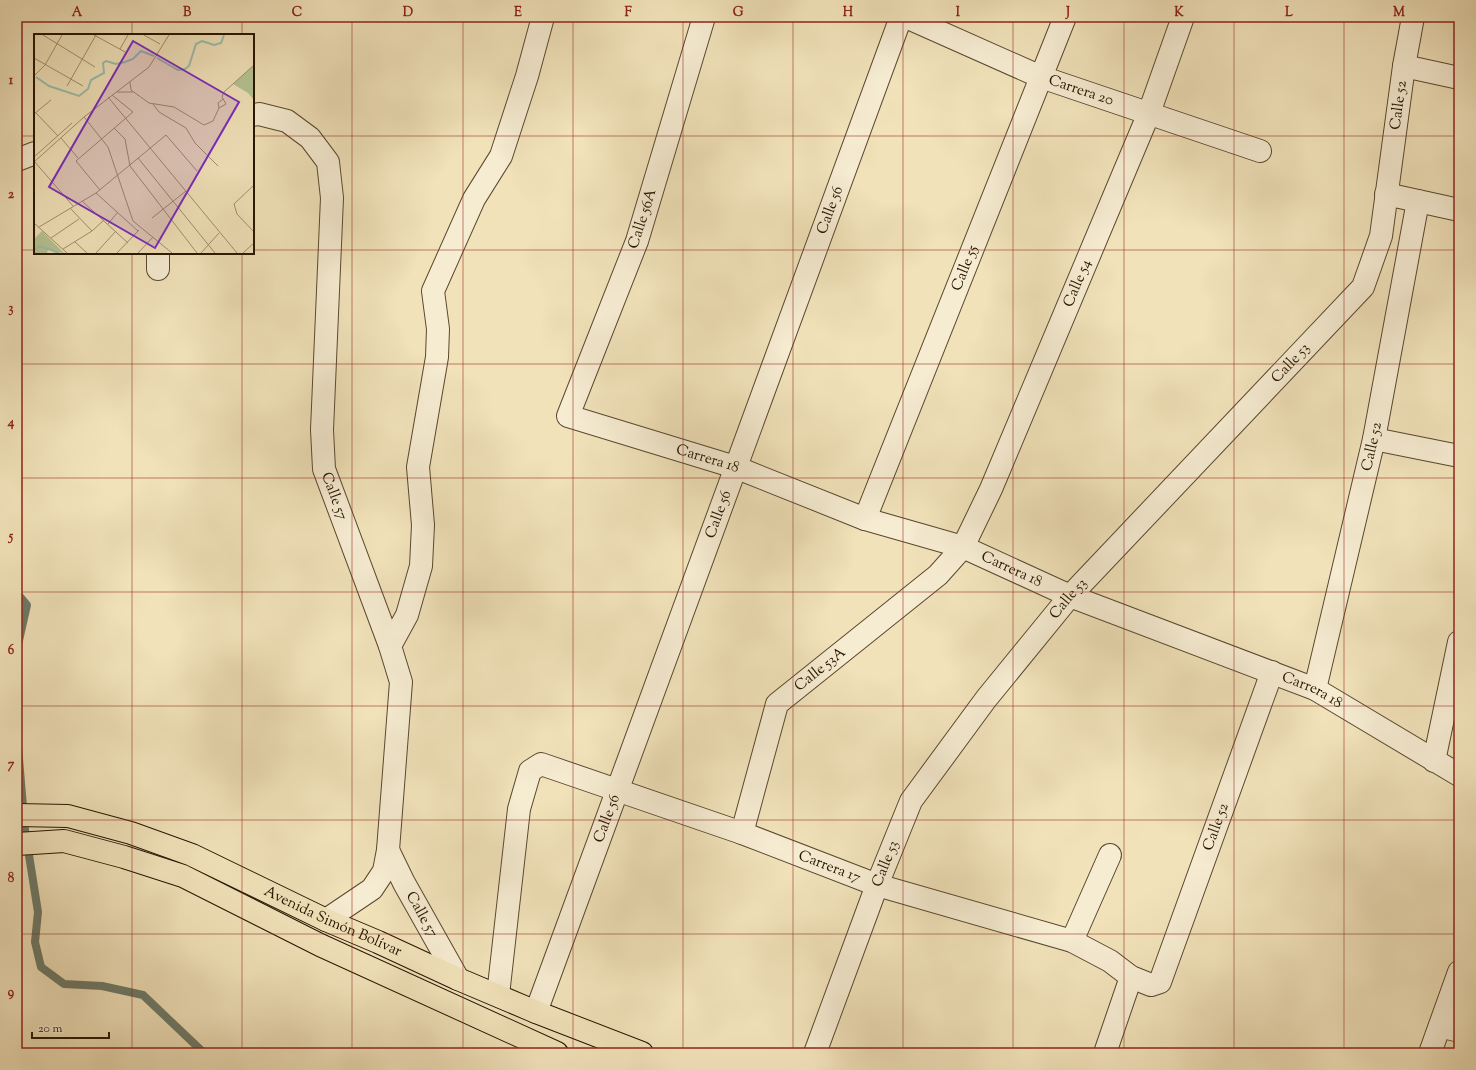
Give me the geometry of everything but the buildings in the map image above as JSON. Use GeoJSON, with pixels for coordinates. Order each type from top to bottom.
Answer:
{"type":"FeatureCollection","features":[{"type":"Feature","properties":{"kind":"main road","name":"Avenida Simón Bolívar"},"geometry":{"type":"LineString","coordinates":[[17,815],[68,816],[130,833],[192,855],[326,920],[458,979],[536,1012],[642,1053]]}},
{"type":"Feature","properties":{"kind":"main road","name":"Avenida Simón Bolívar"},"geometry":{"type":"LineString","coordinates":[[17,844],[64,842],[124,857],[183,876],[320,945],[557,1053]]}},
{"type":"Feature","properties":{"kind":"street"},"geometry":{"type":"LineString","coordinates":[[390,646],[407,616],[421,566],[423,525],[418,467],[437,357],[438,329],[433,291],[474,200],[501,156],[527,76],[543,17]]}},
{"type":"Feature","properties":{"kind":"street","name":"Calle 56A"},"geometry":{"type":"LineString","coordinates":[[568,416],[637,241],[704,17]]}},
{"type":"Feature","properties":{"kind":"street","name":"Calle 56"},"geometry":{"type":"LineString","coordinates":[[536,1012],[618,791],[735,467],[902,17]]}},
{"type":"Feature","properties":{"kind":"street","name":"Carrera 20"},"geometry":{"type":"LineString","coordinates":[[906,17],[1041,77],[1260,151]]}},
{"type":"Feature","properties":{"kind":"street","name":"Calle 55"},"geometry":{"type":"LineString","coordinates":[[865,519],[1065,17]]}},
{"type":"Feature","properties":{"kind":"street","name":"Calle 54"},"geometry":{"type":"LineString","coordinates":[[963,547],[991,489],[1149,113],[1183,17]]}},
{"type":"Feature","properties":{"kind":"street","name":"Calle 52"},"geometry":{"type":"LineString","coordinates":[[1386,194],[1404,66],[1413,17]]}},
{"type":"Feature","properties":{"kind":"street"},"geometry":{"type":"LineString","coordinates":[[1404,66],[1459,78]]}},
{"type":"Feature","properties":{"kind":"street","name":"Calle 57"},"geometry":{"type":"LineString","coordinates":[[254,115],[259,114],[287,121],[310,138],[328,162],[332,198],[322,430],[324,469],[390,646],[401,682],[388,850],[384,871],[372,889],[326,920]]}},
{"type":"Feature","properties":{"kind":"street"},"geometry":{"type":"LineString","coordinates":[[17,160],[34,153]]}},
{"type":"Feature","properties":{"kind":"street"},"geometry":{"type":"LineString","coordinates":[[1386,194],[1459,210]]}},
{"type":"Feature","properties":{"kind":"street","name":"Calle 53"},"geometry":{"type":"LineString","coordinates":[[815,1053],[877,885],[911,801],[986,699],[1070,596],[1363,287],[1381,236],[1386,194]]}},
{"type":"Feature","properties":{"kind":"street","name":"Calle 52"},"geometry":{"type":"LineString","coordinates":[[1315,689],[1374,439],[1418,201]]}},
{"type":"Feature","properties":{"kind":"street","name":"Carrera 18"},"geometry":{"type":"LineString","coordinates":[[568,416],[735,467],[865,519],[963,547],[1070,596],[1315,689],[1459,775]]}},
{"type":"Feature","properties":{"kind":"street"},"geometry":{"type":"LineString","coordinates":[[1374,439],[1459,456]]}},
{"type":"Feature","properties":{"kind":"street","name":"Calle 53A"},"geometry":{"type":"LineString","coordinates":[[742,833],[777,704],[938,575],[963,547]]}},
{"type":"Feature","properties":{"kind":"street"},"geometry":{"type":"LineString","coordinates":[[1434,761],[1459,642]]}},
{"type":"Feature","properties":{"kind":"street","name":"Calle 52"},"geometry":{"type":"LineString","coordinates":[[1160,982],[1272,672]]}},
{"type":"Feature","properties":{"kind":"street","name":"Carrera 17"},"geometry":{"type":"LineString","coordinates":[[498,995],[519,809],[530,771],[541,764],[742,833],[877,885],[1072,941],[1110,961],[1131,977],[1151,985],[1160,982]]}},
{"type":"Feature","properties":{"kind":"street","name":"Calle 57"},"geometry":{"type":"LineString","coordinates":[[388,850],[404,883],[458,979]]}},
{"type":"Feature","properties":{"kind":"street"},"geometry":{"type":"LineString","coordinates":[[1072,941],[1110,855]]}},
{"type":"Feature","properties":{"kind":"street"},"geometry":{"type":"LineString","coordinates":[[1430,1053],[1450,1028],[1459,972]]}},
{"type":"Feature","properties":{"kind":"street"},"geometry":{"type":"LineString","coordinates":[[1105,1053],[1131,977]]}},
{"type":"Feature","properties":{"kind":"waterway"},"geometry":{"type":"LineString","coordinates":[[17,593],[27,605],[17,649]]}},
{"type":"Feature","properties":{"kind":"waterway"},"geometry":{"type":"LineString","coordinates":[[17,735],[25,830],[38,912],[35,942],[41,967],[64,984],[102,986],[143,995],[204,1053]]}}]}
